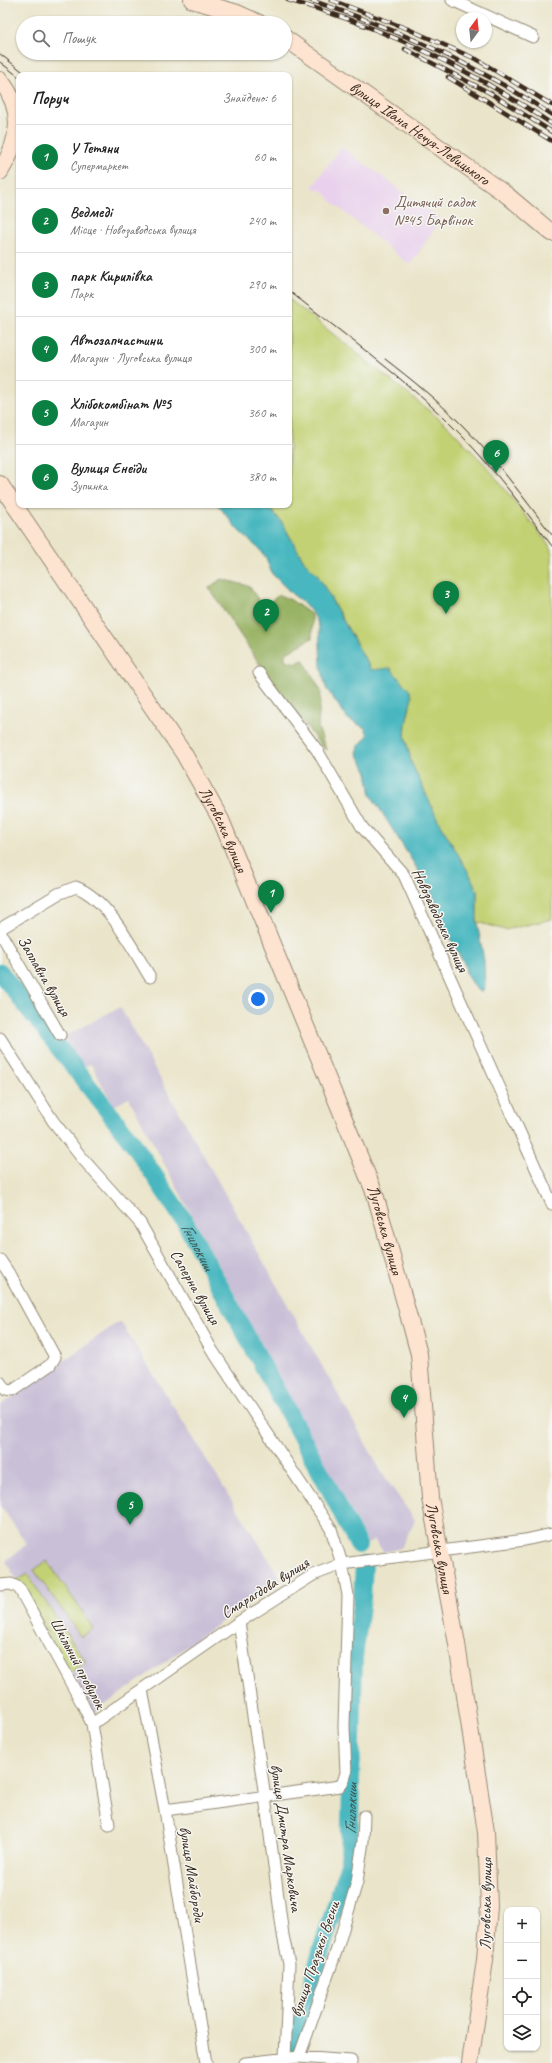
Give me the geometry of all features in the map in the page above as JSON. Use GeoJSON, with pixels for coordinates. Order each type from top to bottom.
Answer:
{"type":"FeatureCollection","features":[{"type":"Feature","properties":{"kind":"street"},"geometry":{"type":"LineString","coordinates":[[192,0],[244,16]]}},
{"type":"Feature","properties":{"kind":"street"},"geometry":{"type":"LineString","coordinates":[[452,0],[534,36]]}},
{"type":"Feature","properties":{"kind":"street","name":"вулиця Івана Нечуя-Левицького"},"geometry":{"type":"LineString","coordinates":[[292,43],[508,196],[552,233]]}},
{"type":"Feature","properties":{"kind":"street"},"geometry":{"type":"LineString","coordinates":[[0,80],[12,98],[16,112]]}},
{"type":"Feature","properties":{"kind":"street"},"geometry":{"type":"LineString","coordinates":[[0,172],[11,151],[16,121]]}},
{"type":"Feature","properties":{"kind":"street","name":"Луговська вулиця"},"geometry":{"type":"LineString","coordinates":[[0,484],[16,507]]}},
{"type":"Feature","properties":{"kind":"street","name":"Луговська вулиця"},"geometry":{"type":"LineString","coordinates":[[16,508],[184,754],[221,820],[379,1207],[419,1354],[430,1498],[441,1551],[486,1832],[489,1876],[489,1906],[485,1960],[470,2063]]}},
{"type":"Feature","properties":{"kind":"street","name":"Новозаводська вулиця"},"geometry":{"type":"LineString","coordinates":[[259,673],[317,750],[362,828],[404,875],[552,1204]]}},
{"type":"Feature","properties":{"kind":"street"},"geometry":{"type":"LineString","coordinates":[[0,929],[58,894],[76,887],[85,890],[96,900],[119,928],[150,977]]}},
{"type":"Feature","properties":{"kind":"street","name":"Заплавна вулиця"},"geometry":{"type":"LineString","coordinates":[[0,932],[60,1035]]}},
{"type":"Feature","properties":{"kind":"street","name":"Саперна вулиця"},"geometry":{"type":"LineString","coordinates":[[0,1038],[53,1121],[82,1158],[140,1223],[212,1350],[331,1529],[342,1564]]}},
{"type":"Feature","properties":{"kind":"street"},"geometry":{"type":"LineString","coordinates":[[0,1260],[10,1275],[55,1357],[50,1365],[12,1391],[5,1390],[0,1382]]}},
{"type":"Feature","properties":{"kind":"street","name":"Смарагдова вулиця"},"geometry":{"type":"LineString","coordinates":[[92,1724],[239,1622],[313,1575],[342,1564],[525,1540],[552,1534]]}},
{"type":"Feature","properties":{"kind":"street"},"geometry":{"type":"LineString","coordinates":[[165,1810],[340,1786],[345,1778],[344,1726],[348,1595],[342,1564]]}},
{"type":"Feature","properties":{"kind":"street","name":"Шкільний провулок"},"geometry":{"type":"LineString","coordinates":[[0,1585],[11,1584],[19,1588],[92,1724],[109,1825]]}},
{"type":"Feature","properties":{"kind":"street","name":"вулиця Дмитра Марковича"},"geometry":{"type":"LineString","coordinates":[[239,1622],[265,1797],[283,1935],[289,1964],[285,2058]]}},
{"type":"Feature","properties":{"kind":"street","name":"вулиця Майбороди"},"geometry":{"type":"LineString","coordinates":[[142,1690],[165,1810],[206,2063]]}},
{"type":"Feature","properties":{"kind":"street","name":"вулиця Празької Весни"},"geometry":{"type":"LineString","coordinates":[[298,2057],[337,1949],[357,1882],[363,1842],[364,1816]]}},
{"type":"Feature","properties":{"kind":"street"},"geometry":{"type":"LineString","coordinates":[[245,2063],[298,2057],[351,2063]]}},
{"type":"Feature","properties":{"kind":"shaded area","name":"Дитячий садок №45 Барвінок"},"geometry":{"type":"Polygon","coordinates":[[[341,147],[441,219],[410,265],[333,203],[324,192],[312,187],[341,147]]]}},
{"type":"Feature","properties":{"kind":"shaded area"},"geometry":{"type":"Polygon","coordinates":[[[120,1007],[384,1476],[415,1520],[401,1548],[384,1552],[374,1540],[368,1544],[129,1098],[114,1106],[91,1064],[82,1067],[64,1037],[120,1007]]]}},
{"type":"Feature","properties":{"kind":"shaded area"},"geometry":{"type":"Polygon","coordinates":[[[120,1321],[281,1579],[95,1712],[61,1658],[6,1561],[27,1544],[0,1505],[0,1406],[120,1321]]]}},
{"type":"Feature","properties":{"kind":"green space"},"geometry":{"type":"Polygon","coordinates":[[[292,301],[447,425],[488,468],[552,549],[552,919],[505,930],[477,922],[477,891],[470,875],[438,820],[411,762],[405,735],[410,707],[391,668],[372,671],[317,574],[304,561],[281,521],[269,508],[292,508],[292,301]]]}},
{"type":"Feature","properties":{"kind":"green space"},"geometry":{"type":"Polygon","coordinates":[[[221,579],[249,586],[263,607],[279,595],[291,600],[312,615],[312,638],[285,654],[285,660],[297,663],[303,659],[321,691],[318,727],[326,750],[321,746],[263,669],[209,588],[221,579]]]}},
{"type":"Feature","properties":{"kind":"green space"},"geometry":{"type":"Polygon","coordinates":[[[47,1561],[94,1628],[81,1637],[34,1570],[47,1561]]]}},
{"type":"Feature","properties":{"kind":"green space"},"geometry":{"type":"Polygon","coordinates":[[[27,1574],[86,1662],[70,1673],[17,1580],[27,1574]]]}},
{"type":"Feature","properties":{"kind":"water"},"geometry":{"type":"Polygon","coordinates":[[[220,508],[269,508],[281,521],[304,561],[317,574],[371,670],[390,668],[410,691],[412,697],[405,735],[411,762],[438,820],[470,875],[477,891],[477,922],[484,961],[485,985],[482,992],[477,990],[466,973],[465,965],[447,933],[434,898],[371,795],[367,772],[357,753],[359,746],[368,735],[365,728],[348,719],[326,688],[321,666],[319,626],[314,615],[304,603],[292,594],[272,574],[266,558],[260,550],[238,530],[220,508]]]}},
{"type":"Feature","properties":{"kind":"waterway","name":"Гнилокиш"},"geometry":{"type":"LineString","coordinates":[[0,972],[132,1142],[185,1222],[328,1486],[358,1545]]}},
{"type":"Feature","properties":{"kind":"waterway","name":"Гнилокиш"},"geometry":{"type":"LineString","coordinates":[[293,2044],[308,2002],[320,1954],[349,1864],[354,1657],[362,1598],[364,1565]]}},
{"type":"Feature","properties":{"kind":"tram line"},"geometry":{"type":"LineString","coordinates":[[0,54],[23,72]]}},
{"type":"Feature","properties":{"kind":"tram line"},"geometry":{"type":"LineString","coordinates":[[0,62],[16,75]]}},
{"type":"Feature","properties":{"kind":"tram line"},"geometry":{"type":"LineString","coordinates":[[292,293],[388,368],[444,418],[487,464],[514,496],[552,546]]}},
{"type":"Feature","properties":{"kind":"tram line"},"geometry":{"type":"LineString","coordinates":[[385,359],[433,398],[473,437],[508,478],[552,535]]}},
{"type":"Feature","properties":{"kind":"railway"},"geometry":{"type":"LineString","coordinates":[[288,0],[391,36],[458,68],[522,104],[552,124]]}},
{"type":"Feature","properties":{"kind":"railway"},"geometry":{"type":"LineString","coordinates":[[310,0],[373,23],[435,49],[494,80],[552,115]]}},
{"type":"Feature","properties":{"kind":"railway"},"geometry":{"type":"LineString","coordinates":[[331,0],[408,29],[476,59],[552,105]]}},
{"type":"Feature","properties":{"kind":"railway"},"geometry":{"type":"LineString","coordinates":[[405,49],[490,93],[552,132]]}},
{"type":"Feature","properties":{"kind":"railway"},"geometry":{"type":"LineString","coordinates":[[448,77],[552,141]]}},
{"type":"Feature","properties":{"kind":"place","name":"Дитячий садок №45 Барвінок"},"geometry":{"type":"Point","coordinates":[386,211]}},
{"type":"Feature","properties":{"kind":"place","name":"Вулиця Енеїди"},"geometry":{"type":"Point","coordinates":[496,473]}},
{"type":"Feature","properties":{"kind":"place","name":"парк Кирилівка"},"geometry":{"type":"Point","coordinates":[446,614]}},
{"type":"Feature","properties":{"kind":"place","name":"Ведмеді"},"geometry":{"type":"Point","coordinates":[266,632]}},
{"type":"Feature","properties":{"kind":"place","name":"У Тетяни"},"geometry":{"type":"Point","coordinates":[271,913]}},
{"type":"Feature","properties":{"kind":"place","name":"Автозапчастини"},"geometry":{"type":"Point","coordinates":[404,1418]}},
{"type":"Feature","properties":{"kind":"place","name":"Хлібокомбінат №5"},"geometry":{"type":"Point","coordinates":[130,1525]}}]}
